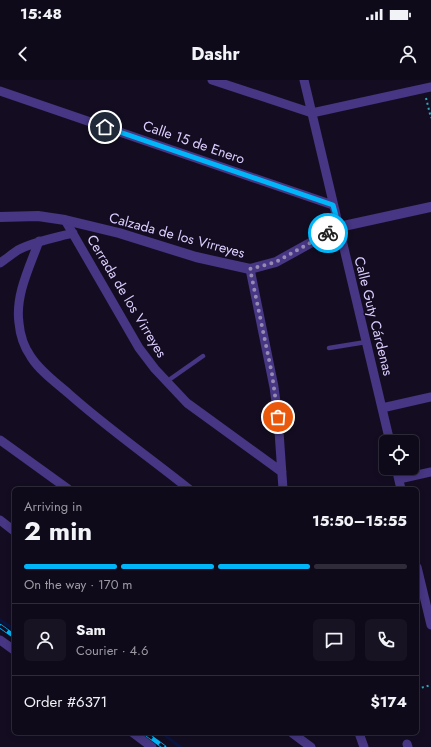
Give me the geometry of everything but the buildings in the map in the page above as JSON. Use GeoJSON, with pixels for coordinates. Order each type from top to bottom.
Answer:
{"type":"FeatureCollection","features":[{"type":"Feature","properties":{"kind":"street"},"geometry":{"type":"LineString","coordinates":[[212,80],[312,113],[427,88]]}},
{"type":"Feature","properties":{"kind":"street","name":"Calle Guty Cárdenas"},"geometry":{"type":"LineString","coordinates":[[304,80],[388,435]]}},
{"type":"Feature","properties":{"kind":"street","name":"Calle 15 de Enero"},"geometry":{"type":"LineString","coordinates":[[0,91],[333,205]]}},
{"type":"Feature","properties":{"kind":"street","name":"Calzada de los Virreyes"},"geometry":{"type":"LineString","coordinates":[[0,217],[38,216],[66,220],[196,257],[250,269],[276,262],[339,227],[431,207]]}},
{"type":"Feature","properties":{"kind":"street","name":"Cerrada de los Virreyes"},"geometry":{"type":"LineString","coordinates":[[66,220],[139,348],[166,382],[187,403],[282,472]]}},
{"type":"Feature","properties":{"kind":"street"},"geometry":{"type":"LineString","coordinates":[[0,263],[16,251],[39,241],[73,233]]}},
{"type":"Feature","properties":{"kind":"street"},"geometry":{"type":"LineString","coordinates":[[39,241],[26,274],[18,311],[18,322],[22,341],[31,357],[46,374],[90,412],[186,487]]}},
{"type":"Feature","properties":{"kind":"street"},"geometry":{"type":"LineString","coordinates":[[250,269],[274,387],[278,417],[283,487]]}},
{"type":"Feature","properties":{"kind":"street"},"geometry":{"type":"LineString","coordinates":[[382,408],[431,397]]}},
{"type":"Feature","properties":{"kind":"street"},"geometry":{"type":"LineString","coordinates":[[0,440],[65,487]]}},
{"type":"Feature","properties":{"kind":"street"},"geometry":{"type":"LineString","coordinates":[[399,479],[431,472]]}},
{"type":"Feature","properties":{"kind":"street"},"geometry":{"type":"LineString","coordinates":[[398,475],[401,487]]}},
{"type":"Feature","properties":{"kind":"street"},"geometry":{"type":"LineString","coordinates":[[0,520],[12,529]]}},
{"type":"Feature","properties":{"kind":"street"},"geometry":{"type":"LineString","coordinates":[[419,575],[431,625]]}},
{"type":"Feature","properties":{"kind":"street"},"geometry":{"type":"LineString","coordinates":[[0,640],[12,649]]}},
{"type":"Feature","properties":{"kind":"street"},"geometry":{"type":"LineString","coordinates":[[136,735],[152,747]]}},
{"type":"Feature","properties":{"kind":"street"},"geometry":{"type":"LineString","coordinates":[[295,735],[312,747]]}},
{"type":"Feature","properties":{"kind":"street"},"geometry":{"type":"LineString","coordinates":[[360,735],[364,747]]}},
{"type":"Feature","properties":{"kind":"lane"},"geometry":{"type":"LineString","coordinates":[[329,348],[366,342]]}},
{"type":"Feature","properties":{"kind":"lane"},"geometry":{"type":"LineString","coordinates":[[166,382],[203,356]]}},
{"type":"Feature","properties":{"kind":"path"},"geometry":{"type":"LineString","coordinates":[[427,88],[431,118]]}},
{"type":"Feature","properties":{"kind":"path"},"geometry":{"type":"LineString","coordinates":[[419,689],[431,685]]}},
{"type":"Feature","properties":{"kind":"waterway"},"geometry":{"type":"LineString","coordinates":[[0,620],[12,628]]}},
{"type":"Feature","properties":{"kind":"waterway"},"geometry":{"type":"LineString","coordinates":[[165,735],[180,747]]}},
{"type":"Feature","properties":{"kind":"railway"},"geometry":{"type":"LineString","coordinates":[[0,626],[12,635]]}},
{"type":"Feature","properties":{"kind":"railway"},"geometry":{"type":"LineString","coordinates":[[148,735],[164,747]]}},
{"type":"Feature","properties":{"kind":"way so far"},"geometry":{"type":"LineString","coordinates":[[278,417],[268,350],[250,269],[276,262],[328,233]]}},
{"type":"Feature","properties":{"kind":"route"},"geometry":{"type":"LineString","coordinates":[[105,127],[333,205],[339,227],[328,233]]}}]}
